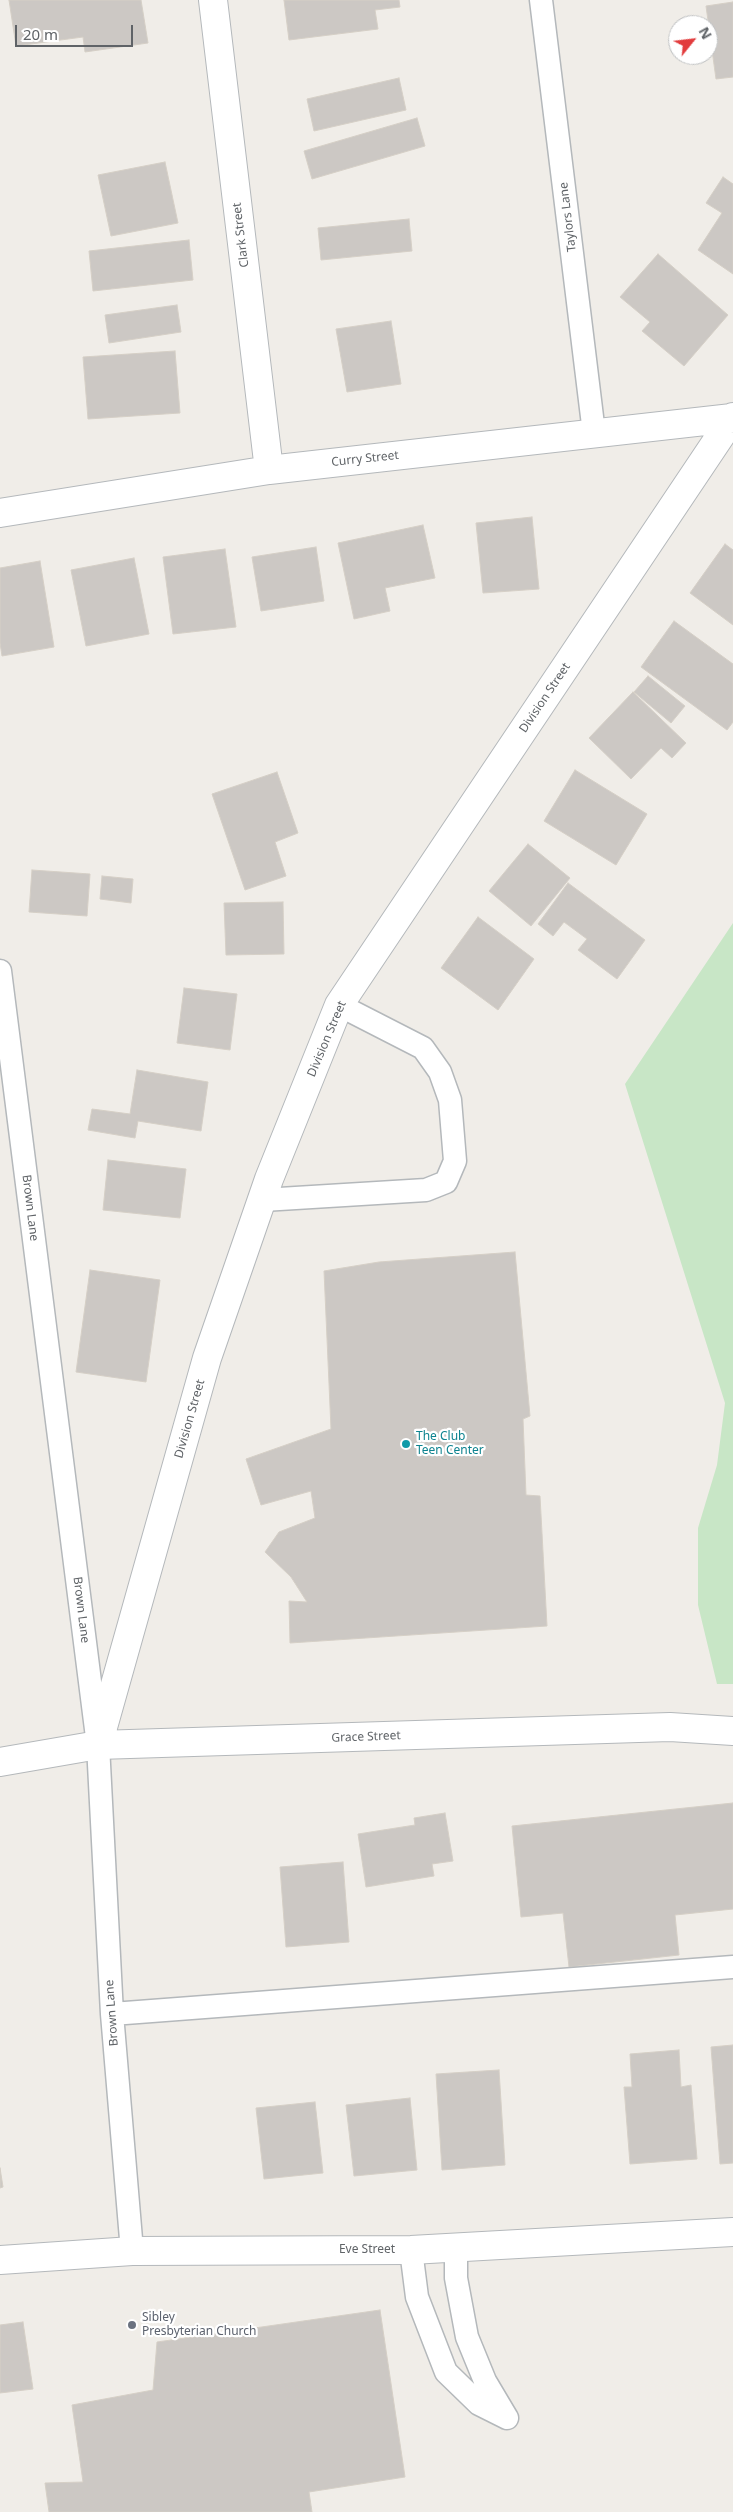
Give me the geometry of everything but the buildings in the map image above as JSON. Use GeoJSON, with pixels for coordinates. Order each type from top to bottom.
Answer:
{"type":"FeatureCollection","features":[{"type":"Feature","properties":{"kind":"street","name":"Clark Street"},"geometry":{"type":"LineString","coordinates":[[213,0],[269,470]]}},
{"type":"Feature","properties":{"kind":"street","name":"Curry Street"},"geometry":{"type":"LineString","coordinates":[[0,513],[269,470],[733,417]]}},
{"type":"Feature","properties":{"kind":"street","name":"Division Street"},"geometry":{"type":"LineString","coordinates":[[98,1746],[207,1358],[269,1179],[339,1005],[733,417]]}},
{"type":"Feature","properties":{"kind":"street","name":"Grace Street"},"geometry":{"type":"LineString","coordinates":[[0,1762],[98,1746],[670,1727],[733,1731]]}},
{"type":"Feature","properties":{"kind":"street","name":"Eve Street"},"geometry":{"type":"LineString","coordinates":[[0,2260],[132,2251],[411,2250],[733,2232]]}},
{"type":"Feature","properties":{"kind":"lane","name":"Taylors Lane"},"geometry":{"type":"LineString","coordinates":[[541,0],[594,434]]}},
{"type":"Feature","properties":{"kind":"lane","name":"Brown Lane"},"geometry":{"type":"LineString","coordinates":[[0,971],[9,1112],[98,1746],[112,2014],[132,2251]]}},
{"type":"Feature","properties":{"kind":"lane"},"geometry":{"type":"LineString","coordinates":[[263,1200],[426,1190],[446,1182],[455,1161],[450,1100],[440,1072],[423,1048],[339,1005]]}},
{"type":"Feature","properties":{"kind":"lane"},"geometry":{"type":"LineString","coordinates":[[112,2014],[733,1967]]}},
{"type":"Feature","properties":{"kind":"lane"},"geometry":{"type":"LineString","coordinates":[[411,2250],[417,2297],[446,2372],[479,2404],[507,2418],[485,2381],[467,2337],[456,2278],[456,2247]]}},
{"type":"Feature","properties":{"kind":"green space"},"geometry":{"type":"Polygon","coordinates":[[[733,923],[733,1684],[717,1684],[698,1605],[698,1528],[717,1465],[725,1403],[625,1084],[733,923]]]}},
{"type":"Feature","properties":{"kind":"place","name":"The Club Teen Center"},"geometry":{"type":"Point","coordinates":[406,1444]}},
{"type":"Feature","properties":{"kind":"place","name":"Sibley Presbyterian Church"},"geometry":{"type":"Point","coordinates":[132,2325]}}]}
